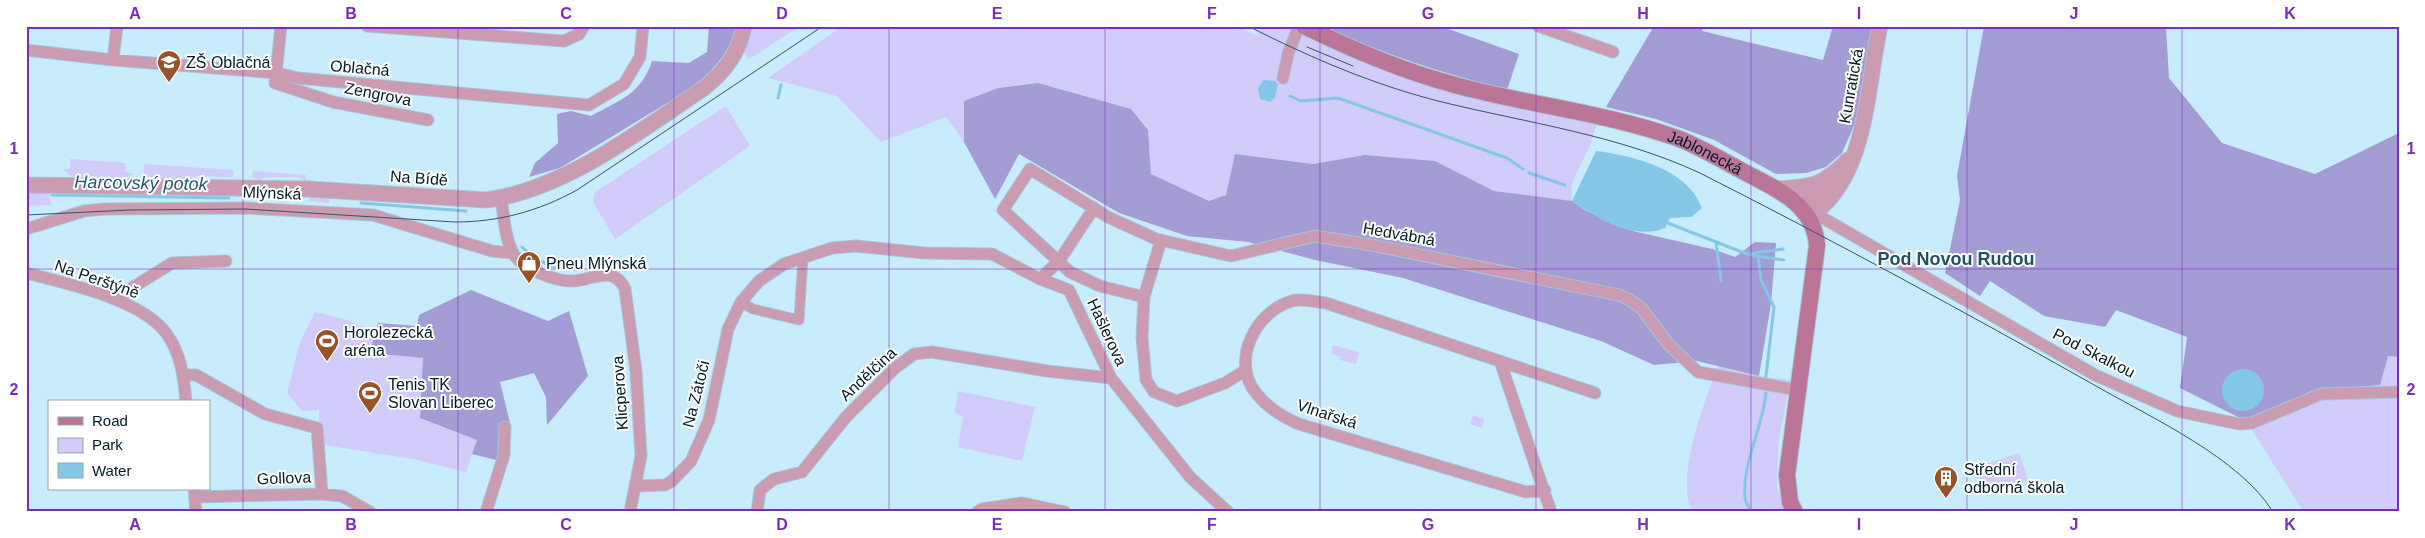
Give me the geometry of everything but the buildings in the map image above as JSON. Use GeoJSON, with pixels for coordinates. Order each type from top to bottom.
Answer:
{"type":"FeatureCollection","features":[{"type":"Feature","properties":{"kind":"main road","name":"Jablonecká"},"geometry":{"type":"LineString","coordinates":[[1304,26],[1354,50],[1407,71],[1484,92],[1636,125],[1678,139],[1777,189],[1808,212]]}},
{"type":"Feature","properties":{"kind":"main road"},"geometry":{"type":"LineString","coordinates":[[1795,512],[1790,502],[1787,475],[1797,390],[1817,258],[1817,235],[1808,212]]}},
{"type":"Feature","properties":{"kind":"street"},"geometry":{"type":"LineString","coordinates":[[113,60],[117,26]]}},
{"type":"Feature","properties":{"kind":"street"},"geometry":{"type":"LineString","coordinates":[[277,73],[281,26]]}},
{"type":"Feature","properties":{"kind":"street"},"geometry":{"type":"LineString","coordinates":[[367,26],[564,41],[572,39],[584,26]]}},
{"type":"Feature","properties":{"kind":"street","name":"Oblačná"},"geometry":{"type":"LineString","coordinates":[[26,50],[113,60],[277,73],[298,78],[589,105],[624,84],[640,57],[643,26]]}},
{"type":"Feature","properties":{"kind":"street","name":"Na Bídě"},"geometry":{"type":"LineString","coordinates":[[26,185],[299,188],[486,200],[501,198],[549,182],[576,170],[704,88],[716,78],[732,59],[738,48],[744,26]]}},
{"type":"Feature","properties":{"kind":"street"},"geometry":{"type":"LineString","coordinates":[[1283,78],[1288,54],[1299,26]]}},
{"type":"Feature","properties":{"kind":"street"},"geometry":{"type":"LineString","coordinates":[[1538,26],[1613,52]]}},
{"type":"Feature","properties":{"kind":"street","name":"Kunratická"},"geometry":{"type":"LineString","coordinates":[[1808,212],[1840,176],[1856,152],[1880,26]]}},
{"type":"Feature","properties":{"kind":"street","name":"Zengrova"},"geometry":{"type":"LineString","coordinates":[[277,73],[275,83],[333,102],[428,120]]}},
{"type":"Feature","properties":{"kind":"street"},"geometry":{"type":"LineString","coordinates":[[1777,189],[1802,188],[1830,178],[1856,152]]}},
{"type":"Feature","properties":{"kind":"street","name":"Hedvábná"},"geometry":{"type":"LineString","coordinates":[[1059,261],[1003,210],[1030,169],[1108,217],[1161,240],[1231,256],[1315,236],[1417,254],[1619,295],[1642,309],[1669,345],[1698,372],[1797,390]]}},
{"type":"Feature","properties":{"kind":"street"},"geometry":{"type":"LineString","coordinates":[[501,198],[506,229],[513,253]]}},
{"type":"Feature","properties":{"kind":"street","name":"Mlýnská"},"geometry":{"type":"LineString","coordinates":[[26,229],[84,211],[105,209],[246,208],[373,215],[492,251],[513,253]]}},
{"type":"Feature","properties":{"kind":"street"},"geometry":{"type":"LineString","coordinates":[[1040,279],[1059,261],[1094,208]]}},
{"type":"Feature","properties":{"kind":"street","name":"Pod Skalkou"},"geometry":{"type":"LineString","coordinates":[[1808,212],[2095,374],[2177,411],[2239,424],[2252,423],[2321,394],[2399,392]]}},
{"type":"Feature","properties":{"kind":"street"},"geometry":{"type":"LineString","coordinates":[[1161,240],[1144,297],[1142,338],[1146,380],[1154,392],[1177,401],[1226,383],[1246,370]]}},
{"type":"Feature","properties":{"kind":"street","name":"Hašlerova"},"geometry":{"type":"LineString","coordinates":[[803,257],[832,248],[856,246],[924,253],[992,254],[1040,279],[1069,290],[1110,378],[1190,477],[1228,512]]}},
{"type":"Feature","properties":{"kind":"street","name":"Klicperova"},"geometry":{"type":"LineString","coordinates":[[513,253],[526,267],[570,281],[605,274],[613,275],[625,289],[636,371],[641,456],[630,512]]}},
{"type":"Feature","properties":{"kind":"street"},"geometry":{"type":"LineString","coordinates":[[741,302],[753,309],[799,320],[803,257]]}},
{"type":"Feature","properties":{"kind":"street","name":"Na Zátoči"},"geometry":{"type":"LineString","coordinates":[[635,486],[655,487],[664,485],[672,481],[691,461],[709,420],[728,329],[741,302],[759,281],[784,264],[803,257]]}},
{"type":"Feature","properties":{"kind":"street"},"geometry":{"type":"LineString","coordinates":[[119,301],[127,291],[172,263],[226,261]]}},
{"type":"Feature","properties":{"kind":"street"},"geometry":{"type":"LineString","coordinates":[[1059,261],[1070,272],[1100,286],[1144,297]]}},
{"type":"Feature","properties":{"kind":"street","name":"Na Perštýně"},"geometry":{"type":"LineString","coordinates":[[26,273],[119,301],[146,314],[166,332],[174,347],[184,375],[186,400]]}},
{"type":"Feature","properties":{"kind":"street","name":"Vlnařská"},"geometry":{"type":"LineString","coordinates":[[1545,490],[1526,492],[1299,424],[1276,413],[1255,392],[1246,370],[1247,346],[1258,322],[1272,310],[1293,300],[1326,303],[1595,393]]}},
{"type":"Feature","properties":{"kind":"street","name":"Andělčina"},"geometry":{"type":"LineString","coordinates":[[757,512],[760,490],[774,479],[802,472],[846,417],[895,368],[914,354],[932,352],[1047,371],[1110,378]]}},
{"type":"Feature","properties":{"kind":"street"},"geometry":{"type":"LineString","coordinates":[[1500,361],[1551,512]]}},
{"type":"Feature","properties":{"kind":"street"},"geometry":{"type":"LineString","coordinates":[[184,375],[196,375],[265,414],[317,428],[322,494]]}},
{"type":"Feature","properties":{"kind":"street"},"geometry":{"type":"LineString","coordinates":[[486,512],[504,455],[505,427]]}},
{"type":"Feature","properties":{"kind":"street"},"geometry":{"type":"LineString","coordinates":[[194,493],[196,512]]}},
{"type":"Feature","properties":{"kind":"street","name":"Gollova"},"geometry":{"type":"LineString","coordinates":[[194,493],[322,494],[342,496],[370,512]]}},
{"type":"Feature","properties":{"kind":"street"},"geometry":{"type":"LineString","coordinates":[[977,512],[982,509],[1022,502],[1065,512]]}},
{"type":"Feature","properties":{"kind":"green space"},"geometry":{"type":"Polygon","coordinates":[[[751,26],[800,26],[748,60],[744,52],[751,26]]]}},
{"type":"Feature","properties":{"kind":"green space"},"geometry":{"type":"Polygon","coordinates":[[[842,26],[1236,26],[1257,36],[1261,26],[1322,26],[1363,45],[1427,68],[1516,93],[1602,109],[1590,145],[1571,186],[1572,201],[1494,191],[1435,161],[1365,155],[1313,164],[1235,154],[1226,195],[1209,201],[1151,174],[1148,130],[1131,109],[1038,83],[998,88],[964,101],[964,142],[946,117],[881,142],[837,96],[768,78],[842,26]]]}},
{"type":"Feature","properties":{"kind":"green space"},"geometry":{"type":"Polygon","coordinates":[[[726,106],[750,146],[615,239],[593,202],[595,192],[726,106]]]}},
{"type":"Feature","properties":{"kind":"green space"},"geometry":{"type":"Polygon","coordinates":[[[70,159],[126,163],[125,171],[133,174],[124,179],[74,179],[63,169],[70,169],[70,159]]]}},
{"type":"Feature","properties":{"kind":"green space"},"geometry":{"type":"Polygon","coordinates":[[[144,164],[234,170],[233,177],[197,176],[189,181],[151,180],[144,174],[144,164]]]}},
{"type":"Feature","properties":{"kind":"green space"},"geometry":{"type":"Polygon","coordinates":[[[253,171],[306,175],[306,182],[298,177],[265,177],[260,181],[252,177],[253,171]]]}},
{"type":"Feature","properties":{"kind":"green space"},"geometry":{"type":"Polygon","coordinates":[[[49,191],[51,205],[26,206],[26,192],[49,191]]]}},
{"type":"Feature","properties":{"kind":"green space"},"geometry":{"type":"Polygon","coordinates":[[[234,192],[305,194],[304,199],[234,197],[234,192]]]}},
{"type":"Feature","properties":{"kind":"green space"},"geometry":{"type":"Polygon","coordinates":[[[310,193],[329,195],[329,203],[309,201],[310,193]]]}},
{"type":"Feature","properties":{"kind":"green space","name":"Tenis TK Slovan Liberec"},"geometry":{"type":"Polygon","coordinates":[[[315,312],[347,320],[376,333],[371,353],[424,358],[420,418],[477,440],[466,472],[413,459],[324,445],[319,423],[319,410],[302,411],[287,393],[299,345],[315,312]]]}},
{"type":"Feature","properties":{"kind":"green space"},"geometry":{"type":"Polygon","coordinates":[[[1333,345],[1359,352],[1356,364],[1340,360],[1341,357],[1331,354],[1333,345]]]}},
{"type":"Feature","properties":{"kind":"green space"},"geometry":{"type":"Polygon","coordinates":[[[2388,355],[2399,357],[2399,512],[2304,512],[2246,421],[2388,355]]]}},
{"type":"Feature","properties":{"kind":"green space"},"geometry":{"type":"Polygon","coordinates":[[[1718,366],[1759,376],[1790,380],[1778,445],[1777,488],[1786,512],[1692,512],[1688,497],[1689,460],[1700,418],[1718,366]]]}},
{"type":"Feature","properties":{"kind":"green space"},"geometry":{"type":"Polygon","coordinates":[[[958,391],[1035,407],[1022,461],[958,447],[963,416],[955,413],[958,391]]]}},
{"type":"Feature","properties":{"kind":"green space"},"geometry":{"type":"Polygon","coordinates":[[[1473,415],[1484,419],[1482,428],[1470,424],[1473,415]]]}},
{"type":"Feature","properties":{"kind":"green space"},"geometry":{"type":"Polygon","coordinates":[[[2019,453],[2028,480],[1983,495],[1974,468],[2019,453]]]}},
{"type":"Feature","properties":{"kind":"shaded area"},"geometry":{"type":"Polygon","coordinates":[[[709,26],[736,26],[733,39],[724,55],[708,74],[687,91],[560,168],[529,177],[535,163],[558,143],[557,114],[571,111],[591,116],[611,105],[636,89],[652,61],[689,63],[707,52],[709,26]]]}},
{"type":"Feature","properties":{"kind":"shaded area"},"geometry":{"type":"Polygon","coordinates":[[[1322,26],[1440,26],[1519,54],[1507,90],[1413,62],[1322,26]]]}},
{"type":"Feature","properties":{"kind":"shaded area"},"geometry":{"type":"Polygon","coordinates":[[[1654,26],[1703,26],[1702,31],[1823,60],[1833,26],[1880,26],[1867,96],[1842,153],[1826,167],[1806,173],[1776,174],[1714,140],[1656,119],[1606,107],[1654,26]]]}},
{"type":"Feature","properties":{"kind":"shaded area"},"geometry":{"type":"Polygon","coordinates":[[[1984,26],[2166,26],[2169,78],[2222,143],[2315,174],[2399,133],[2399,357],[2388,356],[2380,385],[2322,390],[2246,421],[2180,388],[2187,337],[2116,310],[2105,327],[2044,316],[1990,281],[1980,296],[1945,273],[1960,200],[1957,176],[1984,26]]]}},
{"type":"Feature","properties":{"kind":"shaded area"},"geometry":{"type":"Polygon","coordinates":[[[1038,83],[1131,109],[1148,130],[1151,174],[1209,201],[1226,195],[1235,154],[1313,164],[1365,155],[1435,161],[1494,191],[1572,201],[1585,210],[1633,231],[1712,249],[1735,257],[1755,242],[1776,243],[1771,304],[1759,376],[1697,361],[1654,365],[1601,341],[1403,278],[1315,260],[1248,242],[1187,236],[1119,213],[1019,154],[995,199],[964,142],[964,101],[998,88],[1038,83]]]}},
{"type":"Feature","properties":{"kind":"shaded area"},"geometry":{"type":"Polygon","coordinates":[[[471,290],[548,321],[569,311],[588,376],[547,425],[546,397],[534,373],[500,382],[510,423],[500,425],[500,461],[472,454],[477,440],[420,418],[423,358],[370,353],[378,323],[417,326],[419,315],[471,290]]]}},
{"type":"Feature","properties":{"kind":"water"},"geometry":{"type":"Polygon","coordinates":[[[1263,80],[1275,81],[1278,84],[1275,98],[1270,102],[1260,99],[1258,89],[1263,80]]]}},
{"type":"Feature","properties":{"kind":"water"},"geometry":{"type":"Polygon","coordinates":[[[1596,151],[1622,155],[1648,163],[1673,174],[1695,194],[1702,208],[1691,217],[1670,218],[1665,228],[1653,231],[1640,232],[1628,230],[1604,220],[1572,201],[1596,151]]]}},
{"type":"Feature","properties":{"kind":"water"},"geometry":{"type":"Polygon","coordinates":[[[2243,369],[2258,375],[2264,390],[2258,405],[2243,411],[2228,405],[2222,390],[2228,375],[2243,369]]]}},
{"type":"Feature","properties":{"kind":"waterway","name":"Harcovský potok"},"geometry":{"type":"LineString","coordinates":[[778,98],[781,85]]}},
{"type":"Feature","properties":{"kind":"waterway"},"geometry":{"type":"LineString","coordinates":[[1290,96],[1301,101],[1338,98],[1507,158],[1523,169]]}},
{"type":"Feature","properties":{"kind":"waterway"},"geometry":{"type":"LineString","coordinates":[[1529,173],[1565,185]]}},
{"type":"Feature","properties":{"kind":"waterway","name":"Harcovský potok"},"geometry":{"type":"LineString","coordinates":[[52,195],[229,198]]}},
{"type":"Feature","properties":{"kind":"waterway","name":"Harcovský potok"},"geometry":{"type":"LineString","coordinates":[[361,203],[466,211]]}},
{"type":"Feature","properties":{"kind":"waterway"},"geometry":{"type":"LineString","coordinates":[[1665,222],[1747,254],[1783,249]]}},
{"type":"Feature","properties":{"kind":"waterway"},"geometry":{"type":"LineString","coordinates":[[1716,242],[1721,281]]}},
{"type":"Feature","properties":{"kind":"waterway","name":"Harcovský potok"},"geometry":{"type":"LineString","coordinates":[[522,247],[540,261],[554,267],[577,269]]}},
{"type":"Feature","properties":{"kind":"waterway"},"geometry":{"type":"LineString","coordinates":[[1750,255],[1784,260]]}},
{"type":"Feature","properties":{"kind":"waterway"},"geometry":{"type":"LineString","coordinates":[[1758,256],[1761,280],[1774,307],[1766,376]]}},
{"type":"Feature","properties":{"kind":"waterway"},"geometry":{"type":"LineString","coordinates":[[1751,512],[1745,499],[1745,484],[1766,393]]}},
{"type":"Feature","properties":{"kind":"tram line"},"geometry":{"type":"LineString","coordinates":[[26,215],[130,210],[245,209],[455,222],[487,220],[518,214],[548,204],[577,190],[823,26]]}},
{"type":"Feature","properties":{"kind":"tram line"},"geometry":{"type":"LineString","coordinates":[[1248,26],[1319,60],[1367,79],[1442,102],[1605,139],[1669,160],[1700,173],[1899,277],[2167,425],[2217,457],[2239,474],[2258,492],[2273,512]]}},
{"type":"Feature","properties":{"kind":"tram line"},"geometry":{"type":"LineString","coordinates":[[1307,47],[1353,66]]}},
{"type":"Feature","properties":{"kind":"place","name":"ZŠ Oblačná"},"geometry":{"type":"Point","coordinates":[169,83]}},
{"type":"Feature","properties":{"kind":"place","name":"Pneu Mlýnská"},"geometry":{"type":"Point","coordinates":[529,284]}},
{"type":"Feature","properties":{"kind":"place","name":"Horolezecká aréna"},"geometry":{"type":"Point","coordinates":[327,362]}},
{"type":"Feature","properties":{"kind":"place","name":"Tenis TK Slovan Liberec"},"geometry":{"type":"Point","coordinates":[370,414]}},
{"type":"Feature","properties":{"kind":"place","name":"Střední odborná škola"},"geometry":{"type":"Point","coordinates":[1946,499]}},
{"type":"Feature","properties":{"kind":"district","name":"Pod Novou Rudou"},"geometry":{"type":"Point","coordinates":[1956,259]}}]}
